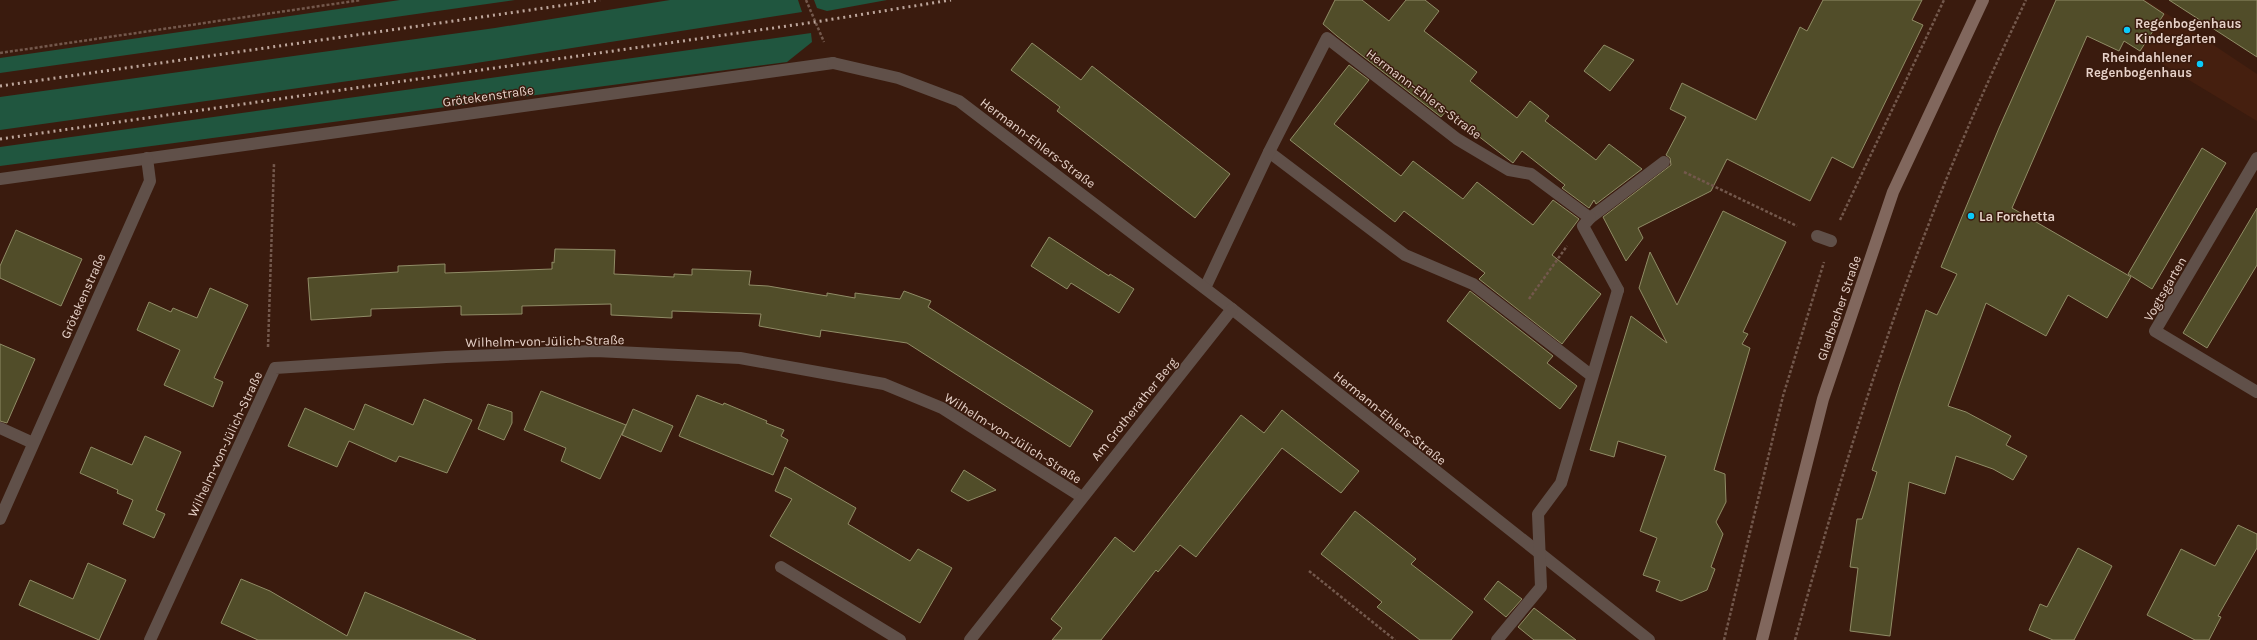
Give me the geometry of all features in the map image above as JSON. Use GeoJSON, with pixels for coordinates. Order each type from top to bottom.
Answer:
{"type":"FeatureCollection","features":[{"type":"Feature","properties":{"kind":"street","name":"Gladbacher Straße"},"geometry":{"type":"LineString","coordinates":[[1762,640],[1823,399],[1893,192],[1982,0]]}},
{"type":"Feature","properties":{"kind":"street","name":"Hermann-Ehlers-Straße"},"geometry":{"type":"LineString","coordinates":[[1205,288],[1269,152],[1327,38],[1457,138],[1509,170],[1531,174],[1586,222],[1618,290],[1561,483],[1538,514],[1540,554]]}},
{"type":"Feature","properties":{"kind":"street","name":"Grötekenstraße"},"geometry":{"type":"LineString","coordinates":[[0,179],[833,63]]}},
{"type":"Feature","properties":{"kind":"street","name":"Hermann-Ehlers-Straße"},"geometry":{"type":"LineString","coordinates":[[833,63],[898,78],[959,101],[1232,309],[1649,640]]}},
{"type":"Feature","properties":{"kind":"street"},"geometry":{"type":"LineString","coordinates":[[1269,152],[1405,255],[1473,284],[1592,376]]}},
{"type":"Feature","properties":{"kind":"street","name":"Grötekenstraße"},"geometry":{"type":"LineString","coordinates":[[0,519],[150,180],[147,158]]}},
{"type":"Feature","properties":{"kind":"street","name":"Vogtsgarten"},"geometry":{"type":"LineString","coordinates":[[2257,158],[2155,331],[2257,392]]}},
{"type":"Feature","properties":{"kind":"street"},"geometry":{"type":"LineString","coordinates":[[1586,222],[1664,162]]}},
{"type":"Feature","properties":{"kind":"street"},"geometry":{"type":"LineString","coordinates":[[1818,236],[1831,241]]}},
{"type":"Feature","properties":{"kind":"street","name":"Am Grotherather Berg"},"geometry":{"type":"LineString","coordinates":[[970,640],[1232,309]]}},
{"type":"Feature","properties":{"kind":"street","name":"Wilhelm-von-Jülich-Straße"},"geometry":{"type":"LineString","coordinates":[[150,640],[275,368],[446,357],[596,352],[740,358],[884,384],[942,408],[1082,497]]}},
{"type":"Feature","properties":{"kind":"street"},"geometry":{"type":"LineString","coordinates":[[0,428],[34,443]]}},
{"type":"Feature","properties":{"kind":"street"},"geometry":{"type":"LineString","coordinates":[[1497,640],[1541,587],[1540,554]]}},
{"type":"Feature","properties":{"kind":"street"},"geometry":{"type":"LineString","coordinates":[[780,566],[900,640]]}},
{"type":"Feature","properties":{"kind":"path"},"geometry":{"type":"LineString","coordinates":[[0,53],[361,0]]}},
{"type":"Feature","properties":{"kind":"path"},"geometry":{"type":"LineString","coordinates":[[806,0],[833,63]]}},
{"type":"Feature","properties":{"kind":"path"},"geometry":{"type":"LineString","coordinates":[[1724,640],[1784,396],[1831,241],[1944,0]]}},
{"type":"Feature","properties":{"kind":"path"},"geometry":{"type":"LineString","coordinates":[[1795,640],[1840,481],[1883,350],[1928,226],[1986,86],[2026,0]]}},
{"type":"Feature","properties":{"kind":"path"},"geometry":{"type":"LineString","coordinates":[[274,140],[268,348],[275,368]]}},
{"type":"Feature","properties":{"kind":"path"},"geometry":{"type":"LineString","coordinates":[[1664,162],[1818,236]]}},
{"type":"Feature","properties":{"kind":"path"},"geometry":{"type":"LineString","coordinates":[[1516,317],[1586,222]]}},
{"type":"Feature","properties":{"kind":"path"},"geometry":{"type":"LineString","coordinates":[[1309,571],[1395,640]]}},
{"type":"Feature","properties":{"kind":"shaded area","name":"Rheindahlener Regenbogenhaus"},"geometry":{"type":"Polygon","coordinates":[[[2056,0],[2146,0],[2257,74],[2257,121],[2124,41],[2053,5],[2056,0]]]}},
{"type":"Feature","properties":{"kind":"green space"},"geometry":{"type":"Polygon","coordinates":[[[400,0],[515,0],[0,73],[0,58],[400,0]]]}},
{"type":"Feature","properties":{"kind":"green space"},"geometry":{"type":"Polygon","coordinates":[[[670,0],[798,0],[802,12],[463,65],[0,130],[0,97],[495,28],[670,0]]]}},
{"type":"Feature","properties":{"kind":"green space"},"geometry":{"type":"Polygon","coordinates":[[[814,0],[887,0],[827,11],[817,8],[814,0]]]}},
{"type":"Feature","properties":{"kind":"green space"},"geometry":{"type":"Polygon","coordinates":[[[811,33],[812,42],[787,62],[0,166],[0,147],[811,33]]]}},
{"type":"Feature","properties":{"kind":"building"},"geometry":{"type":"Polygon","coordinates":[[[1335,0],[1362,0],[1389,21],[1406,0],[1425,0],[1439,11],[1424,31],[1477,72],[1470,81],[1517,118],[1530,101],[1549,116],[1545,121],[1596,160],[1609,144],[1642,169],[1596,204],[1594,200],[1589,208],[1562,188],[1565,185],[1522,151],[1513,163],[1446,111],[1441,117],[1337,36],[1323,24],[1335,0]]]}},
{"type":"Feature","properties":{"kind":"building"},"geometry":{"type":"Polygon","coordinates":[[[1823,0],[1922,0],[1912,20],[1923,25],[1853,168],[1832,157],[1810,201],[1727,159],[1711,191],[1638,228],[1643,238],[1626,261],[1603,217],[1671,165],[1670,158],[1666,155],[1686,117],[1670,109],[1682,83],[1756,120],[1800,27],[1807,31],[1823,0]]]}},
{"type":"Feature","properties":{"kind":"building"},"geometry":{"type":"Polygon","coordinates":[[[2056,0],[2143,0],[2164,14],[2140,51],[2124,41],[2119,51],[2087,36],[2012,208],[2131,277],[2107,318],[2068,295],[2046,336],[1986,303],[1948,406],[1966,412],[2011,436],[2006,445],[2027,456],[2013,480],[1993,469],[1956,456],[1945,494],[1909,482],[1890,636],[1850,631],[1858,568],[1850,567],[1857,519],[1862,519],[1877,472],[1872,470],[1900,384],[1926,310],[1937,315],[1957,274],[1941,267],[1999,128],[2056,0]]]}},
{"type":"Feature","properties":{"kind":"building"},"geometry":{"type":"Polygon","coordinates":[[[2169,0],[2257,0],[2257,57],[2169,0]]]}},
{"type":"Feature","properties":{"kind":"building"},"geometry":{"type":"Polygon","coordinates":[[[1032,43],[1081,80],[1092,66],[1230,174],[1195,218],[1057,111],[1060,107],[1011,70],[1032,43]]]}},
{"type":"Feature","properties":{"kind":"building"},"geometry":{"type":"Polygon","coordinates":[[[1604,45],[1634,60],[1610,91],[1584,71],[1604,45]]]}},
{"type":"Feature","properties":{"kind":"building"},"geometry":{"type":"Polygon","coordinates":[[[1349,65],[1369,80],[1334,124],[1401,176],[1413,161],[1463,199],[1477,182],[1533,225],[1553,200],[1579,219],[1552,255],[1601,294],[1562,344],[1479,279],[1485,273],[1404,211],[1395,222],[1290,140],[1349,65]]]}},
{"type":"Feature","properties":{"kind":"building"},"geometry":{"type":"Polygon","coordinates":[[[2202,148],[2226,163],[2152,289],[2128,274],[2202,148]]]}},
{"type":"Feature","properties":{"kind":"building"},"geometry":{"type":"Polygon","coordinates":[[[2257,208],[2257,265],[2207,348],[2183,333],[2257,208]]]}},
{"type":"Feature","properties":{"kind":"building"},"geometry":{"type":"Polygon","coordinates":[[[1723,211],[1786,242],[1743,332],[1748,334],[1742,344],[1750,348],[1714,470],[1725,474],[1726,502],[1716,522],[1723,534],[1711,567],[1715,569],[1707,590],[1681,601],[1656,591],[1660,581],[1643,575],[1657,538],[1640,531],[1666,456],[1618,441],[1614,457],[1590,450],[1631,316],[1667,343],[1639,288],[1650,252],[1677,305],[1723,211]]]}},
{"type":"Feature","properties":{"kind":"building"},"geometry":{"type":"Polygon","coordinates":[[[16,230],[82,259],[61,306],[0,278],[0,266],[16,230]]]}},
{"type":"Feature","properties":{"kind":"building"},"geometry":{"type":"Polygon","coordinates":[[[1049,237],[1109,276],[1110,274],[1134,289],[1119,313],[1071,283],[1067,289],[1031,266],[1049,237]]]}},
{"type":"Feature","properties":{"kind":"building"},"geometry":{"type":"Polygon","coordinates":[[[555,249],[615,250],[614,274],[674,277],[674,274],[692,275],[692,269],[751,271],[749,285],[768,286],[827,296],[827,293],[855,298],[855,293],[900,299],[904,291],[931,301],[928,307],[1093,411],[1070,447],[907,343],[821,330],[820,337],[759,326],[761,314],[672,311],[672,318],[611,315],[611,304],[522,306],[522,314],[461,315],[461,306],[371,309],[371,316],[311,320],[308,278],[398,272],[398,266],[445,264],[445,273],[552,269],[555,249]]]}},
{"type":"Feature","properties":{"kind":"building"},"geometry":{"type":"Polygon","coordinates":[[[210,288],[248,305],[214,378],[223,382],[213,407],[164,385],[180,350],[137,330],[149,302],[171,312],[173,308],[197,318],[210,288]]]}},
{"type":"Feature","properties":{"kind":"building"},"geometry":{"type":"Polygon","coordinates":[[[1470,291],[1553,356],[1547,363],[1577,386],[1560,409],[1447,321],[1470,291]]]}},
{"type":"Feature","properties":{"kind":"building"},"geometry":{"type":"Polygon","coordinates":[[[0,344],[35,359],[7,423],[0,421],[0,344]]]}},
{"type":"Feature","properties":{"kind":"building"},"geometry":{"type":"Polygon","coordinates":[[[541,391],[626,425],[600,479],[561,461],[566,448],[524,430],[541,391]]]}},
{"type":"Feature","properties":{"kind":"building"},"geometry":{"type":"Polygon","coordinates":[[[697,395],[723,405],[724,403],[767,421],[766,423],[784,430],[781,436],[788,440],[773,475],[679,436],[697,395]]]}},
{"type":"Feature","properties":{"kind":"building"},"geometry":{"type":"Polygon","coordinates":[[[424,399],[472,420],[447,473],[399,456],[396,462],[349,441],[337,467],[288,446],[305,408],[354,430],[365,404],[413,425],[424,399]]]}},
{"type":"Feature","properties":{"kind":"building"},"geometry":{"type":"Polygon","coordinates":[[[488,404],[512,412],[512,423],[504,440],[478,429],[488,404]]]}},
{"type":"Feature","properties":{"kind":"building"},"geometry":{"type":"Polygon","coordinates":[[[633,409],[673,426],[661,452],[622,435],[633,409]]]}},
{"type":"Feature","properties":{"kind":"building"},"geometry":{"type":"Polygon","coordinates":[[[1282,410],[1359,471],[1341,493],[1282,448],[1196,557],[1180,545],[1158,572],[1156,570],[1101,640],[1052,640],[1062,628],[1051,619],[1115,537],[1134,552],[1241,415],[1264,433],[1282,410]]]}},
{"type":"Feature","properties":{"kind":"building"},"geometry":{"type":"Polygon","coordinates":[[[145,436],[181,452],[156,510],[165,514],[154,538],[123,524],[133,500],[117,493],[118,490],[80,473],[91,447],[132,465],[145,436]]]}},
{"type":"Feature","properties":{"kind":"building"},"geometry":{"type":"Polygon","coordinates":[[[785,467],[856,508],[848,524],[910,561],[918,549],[952,568],[920,623],[770,536],[792,499],[775,491],[785,467]]]}},
{"type":"Feature","properties":{"kind":"building"},"geometry":{"type":"Polygon","coordinates":[[[964,470],[996,490],[968,501],[951,491],[964,470]]]}},
{"type":"Feature","properties":{"kind":"building"},"geometry":{"type":"Polygon","coordinates":[[[1355,511],[1416,559],[1411,564],[1473,612],[1451,640],[1420,640],[1377,607],[1382,602],[1321,554],[1355,511]]]}},
{"type":"Feature","properties":{"kind":"building"},"geometry":{"type":"Polygon","coordinates":[[[2238,525],[2257,534],[2257,548],[2218,616],[2221,617],[2209,640],[2195,640],[2147,615],[2181,549],[2215,566],[2238,525]]]}},
{"type":"Feature","properties":{"kind":"building"},"geometry":{"type":"Polygon","coordinates":[[[2078,548],[2112,566],[2074,640],[2053,640],[2029,630],[2040,604],[2047,607],[2078,548]]]}},
{"type":"Feature","properties":{"kind":"building"},"geometry":{"type":"Polygon","coordinates":[[[88,563],[126,580],[99,640],[19,605],[30,580],[73,599],[88,563]]]}},
{"type":"Feature","properties":{"kind":"building"},"geometry":{"type":"Polygon","coordinates":[[[241,579],[270,591],[347,636],[365,592],[476,640],[258,640],[221,623],[241,579]]]}},
{"type":"Feature","properties":{"kind":"building"},"geometry":{"type":"Polygon","coordinates":[[[1498,581],[1522,599],[1506,617],[1484,599],[1498,581]]]}},
{"type":"Feature","properties":{"kind":"building"},"geometry":{"type":"Polygon","coordinates":[[[1534,608],[1576,640],[1534,640],[1518,627],[1534,608]]]}},
{"type":"Feature","properties":{"kind":"railway"},"geometry":{"type":"LineString","coordinates":[[0,86],[600,0]]}},
{"type":"Feature","properties":{"kind":"railway"},"geometry":{"type":"LineString","coordinates":[[0,139],[815,22],[951,0]]}},
{"type":"Feature","properties":{"kind":"place","name":"Regenbogenhaus Kindergarten"},"geometry":{"type":"Point","coordinates":[2127,30]}},
{"type":"Feature","properties":{"kind":"place","name":"Rheindahlener Regenbogenhaus"},"geometry":{"type":"Point","coordinates":[2200,64]}},
{"type":"Feature","properties":{"kind":"place","name":"La Forchetta"},"geometry":{"type":"Point","coordinates":[1971,216]}}]}
